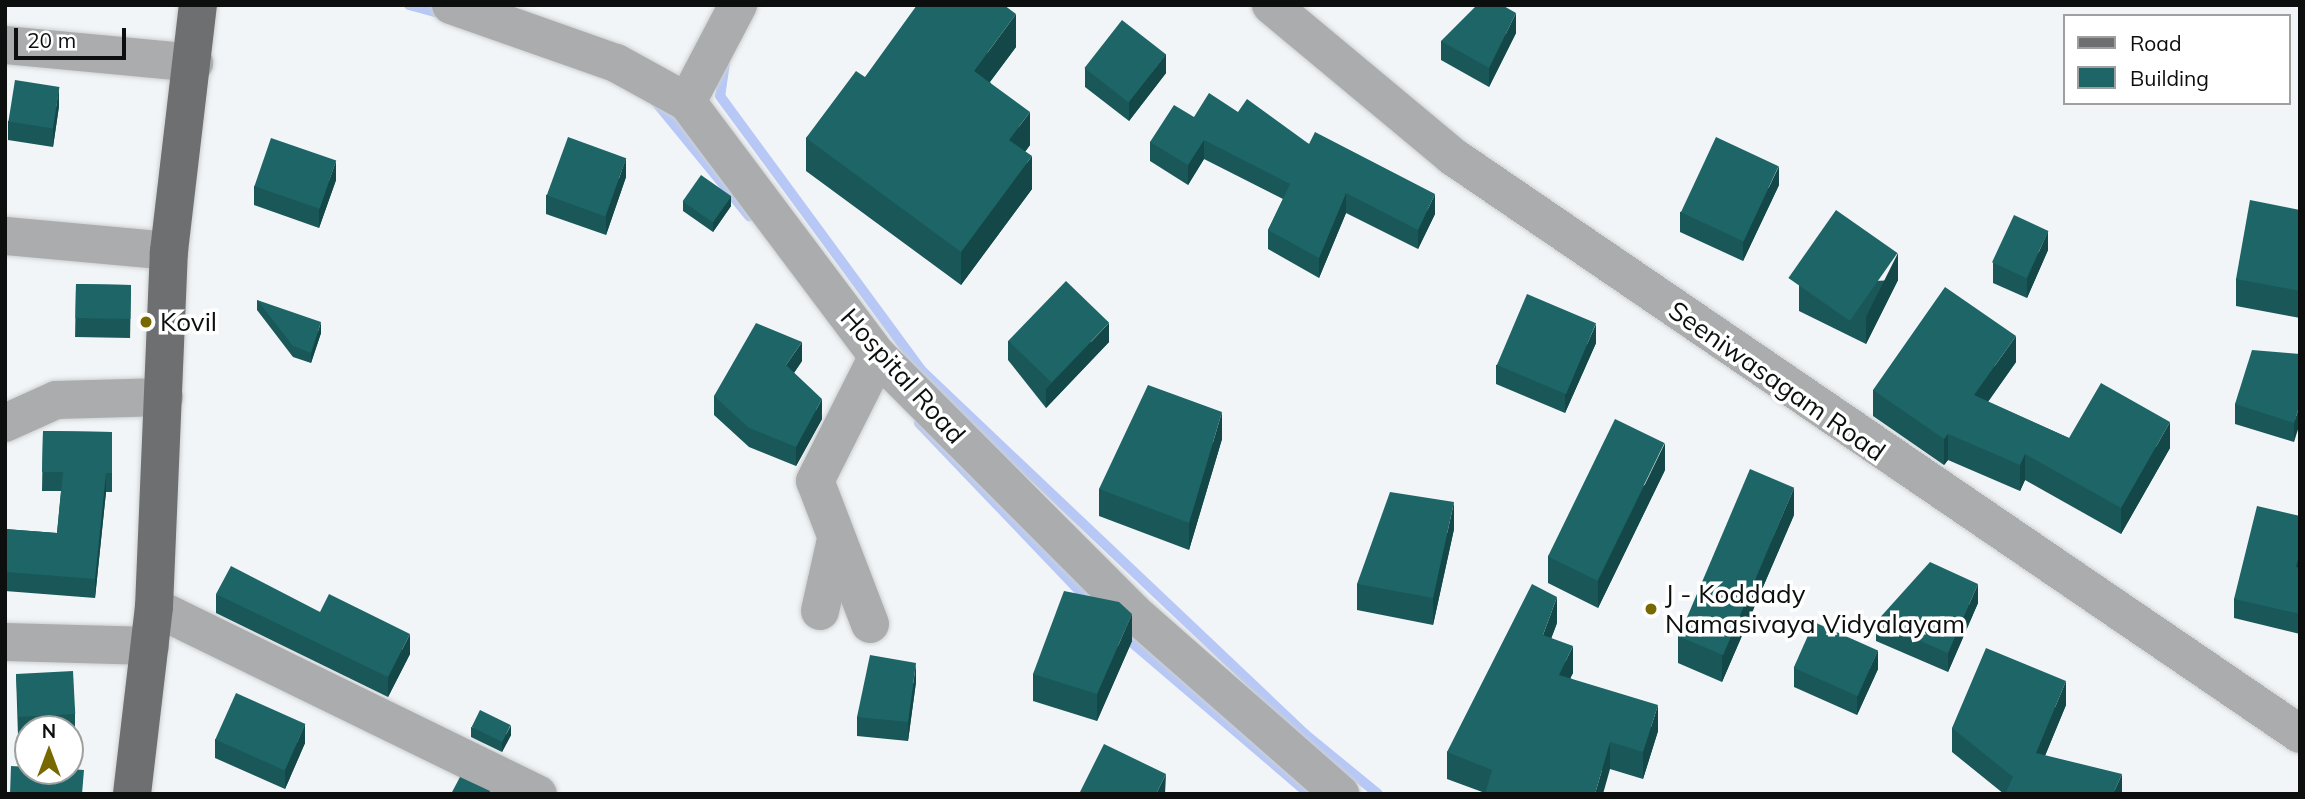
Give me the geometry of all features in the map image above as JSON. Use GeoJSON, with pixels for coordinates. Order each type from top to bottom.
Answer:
{"type":"FeatureCollection","features":[{"type":"Feature","properties":{"kind":"main road"},"geometry":{"type":"LineString","coordinates":[[132,794],[154,607],[154,503],[164,397],[169,251],[194,63],[198,5]]}},
{"type":"Feature","properties":{"kind":"street","name":"Hospital Road"},"geometry":{"type":"LineString","coordinates":[[451,5],[616,63],[687,102],[878,356],[1133,612],[1340,794]]}},
{"type":"Feature","properties":{"kind":"street"},"geometry":{"type":"LineString","coordinates":[[687,102],[738,5]]}},
{"type":"Feature","properties":{"kind":"street","name":"Seeniwasagam Road"},"geometry":{"type":"LineString","coordinates":[[1271,5],[1452,156],[2300,734]]}},
{"type":"Feature","properties":{"kind":"street"},"geometry":{"type":"LineString","coordinates":[[5,45],[194,63]]}},
{"type":"Feature","properties":{"kind":"street"},"geometry":{"type":"LineString","coordinates":[[5,236],[169,251]]}},
{"type":"Feature","properties":{"kind":"street"},"geometry":{"type":"LineString","coordinates":[[870,624],[835,544],[815,481],[878,356]]}},
{"type":"Feature","properties":{"kind":"street"},"geometry":{"type":"LineString","coordinates":[[5,423],[55,400],[164,397]]}},
{"type":"Feature","properties":{"kind":"street"},"geometry":{"type":"LineString","coordinates":[[820,611],[835,544]]}},
{"type":"Feature","properties":{"kind":"street"},"geometry":{"type":"LineString","coordinates":[[154,607],[538,794]]}},
{"type":"Feature","properties":{"kind":"street"},"geometry":{"type":"LineString","coordinates":[[5,642],[150,646]]}},
{"type":"Feature","properties":{"kind":"building"},"geometry":{"type":"Polygon","coordinates":[[[917,5],[1004,5],[1016,14],[974,71],[1030,112],[1009,140],[1032,156],[961,252],[806,138],[856,71],[865,77],[917,5]]]}},
{"type":"Feature","properties":{"kind":"building"},"geometry":{"type":"Polygon","coordinates":[[[1477,5],[1502,5],[1516,13],[1489,68],[1441,41],[1477,5]]]}},
{"type":"Feature","properties":{"kind":"building"},"geometry":{"type":"Polygon","coordinates":[[[1122,20],[1166,54],[1129,103],[1084,68],[1122,20]]]}},
{"type":"Feature","properties":{"kind":"building"},"geometry":{"type":"Polygon","coordinates":[[[15,80],[59,87],[53,129],[8,121],[15,80]]]}},
{"type":"Feature","properties":{"kind":"building"},"geometry":{"type":"Polygon","coordinates":[[[1209,93],[1238,112],[1247,99],[1309,144],[1315,132],[1435,194],[1418,230],[1346,193],[1319,258],[1268,230],[1290,184],[1204,140],[1188,165],[1150,142],[1174,105],[1194,117],[1209,93]]]}},
{"type":"Feature","properties":{"kind":"building"},"geometry":{"type":"Polygon","coordinates":[[[568,137],[626,158],[605,216],[547,195],[568,137]]]}},
{"type":"Feature","properties":{"kind":"building"},"geometry":{"type":"Polygon","coordinates":[[[1716,137],[1779,166],[1743,241],[1681,212],[1716,137]]]}},
{"type":"Feature","properties":{"kind":"building"},"geometry":{"type":"Polygon","coordinates":[[[271,138],[336,160],[320,209],[254,186],[271,138]]]}},
{"type":"Feature","properties":{"kind":"building"},"geometry":{"type":"Polygon","coordinates":[[[701,175],[731,196],[713,222],[683,201],[701,175]]]}},
{"type":"Feature","properties":{"kind":"building"},"geometry":{"type":"Polygon","coordinates":[[[2250,200],[2300,210],[2300,291],[2236,279],[2250,200]]]}},
{"type":"Feature","properties":{"kind":"building"},"geometry":{"type":"Polygon","coordinates":[[[1836,210],[1897,253],[1850,321],[1788,278],[1836,210]]]}},
{"type":"Feature","properties":{"kind":"building"},"geometry":{"type":"Polygon","coordinates":[[[2014,215],[2048,231],[2026,278],[1992,262],[2014,215]]]}},
{"type":"Feature","properties":{"kind":"building"},"geometry":{"type":"Polygon","coordinates":[[[1066,281],[1109,323],[1052,382],[1008,341],[1066,281]]]}},
{"type":"Feature","properties":{"kind":"building"},"geometry":{"type":"Polygon","coordinates":[[[76,284],[131,285],[130,319],[75,318],[76,284]]]}},
{"type":"Feature","properties":{"kind":"building"},"geometry":{"type":"Polygon","coordinates":[[[1945,287],[2016,336],[1974,395],[2069,438],[2101,383],[2170,422],[2121,508],[2025,454],[2020,465],[1948,434],[1944,439],[1873,390],[1945,287]]]}},
{"type":"Feature","properties":{"kind":"building"},"geometry":{"type":"Polygon","coordinates":[[[1527,294],[1596,323],[1566,394],[1497,365],[1527,294]]]}},
{"type":"Feature","properties":{"kind":"building"},"geometry":{"type":"Polygon","coordinates":[[[257,300],[321,322],[311,353],[293,346],[257,300]]]}},
{"type":"Feature","properties":{"kind":"building"},"geometry":{"type":"Polygon","coordinates":[[[756,323],[802,342],[786,365],[822,399],[796,447],[749,428],[714,396],[756,323]]]}},
{"type":"Feature","properties":{"kind":"building"},"geometry":{"type":"Polygon","coordinates":[[[2252,350],[2300,354],[2300,404],[2294,423],[2235,404],[2252,350]]]}},
{"type":"Feature","properties":{"kind":"building"},"geometry":{"type":"Polygon","coordinates":[[[1148,385],[1222,412],[1189,523],[1099,489],[1148,385]]]}},
{"type":"Feature","properties":{"kind":"building"},"geometry":{"type":"Polygon","coordinates":[[[1615,419],[1664,443],[1597,581],[1548,557],[1615,419]]]}},
{"type":"Feature","properties":{"kind":"building"},"geometry":{"type":"Polygon","coordinates":[[[43,431],[112,432],[112,473],[106,473],[95,579],[5,572],[5,529],[57,533],[63,472],[42,472],[43,431]]]}},
{"type":"Feature","properties":{"kind":"building"},"geometry":{"type":"Polygon","coordinates":[[[1750,469],[1794,488],[1723,655],[1679,637],[1750,469]]]}},
{"type":"Feature","properties":{"kind":"building"},"geometry":{"type":"Polygon","coordinates":[[[1390,492],[1454,502],[1433,598],[1357,584],[1390,492]]]}},
{"type":"Feature","properties":{"kind":"building"},"geometry":{"type":"Polygon","coordinates":[[[2257,506],[2300,516],[2300,551],[2296,567],[2300,568],[2300,614],[2234,599],[2257,506]]]}},
{"type":"Feature","properties":{"kind":"building"},"geometry":{"type":"Polygon","coordinates":[[[1930,562],[1978,584],[1948,653],[1876,622],[1930,562]]]}},
{"type":"Feature","properties":{"kind":"building"},"geometry":{"type":"Polygon","coordinates":[[[231,566],[320,612],[329,594],[410,634],[388,677],[216,594],[231,566]]]}},
{"type":"Feature","properties":{"kind":"building"},"geometry":{"type":"Polygon","coordinates":[[[1532,584],[1557,597],[1543,635],[1573,646],[1559,675],[1658,705],[1643,752],[1610,742],[1595,794],[1485,794],[1492,770],[1447,752],[1532,584]]]}},
{"type":"Feature","properties":{"kind":"building"},"geometry":{"type":"Polygon","coordinates":[[[1064,591],[1119,602],[1132,614],[1097,694],[1033,674],[1064,591]]]}},
{"type":"Feature","properties":{"kind":"building"},"geometry":{"type":"Polygon","coordinates":[[[1814,622],[1878,650],[1858,696],[1794,668],[1814,622]]]}},
{"type":"Feature","properties":{"kind":"building"},"geometry":{"type":"Polygon","coordinates":[[[1986,648],[2066,681],[2036,753],[2122,774],[2113,794],[2005,794],[2013,777],[1952,728],[1986,648]]]}},
{"type":"Feature","properties":{"kind":"building"},"geometry":{"type":"Polygon","coordinates":[[[870,655],[916,663],[908,722],[857,717],[870,655]]]}},
{"type":"Feature","properties":{"kind":"building"},"geometry":{"type":"Polygon","coordinates":[[[73,671],[75,714],[18,715],[16,674],[73,671]]]}},
{"type":"Feature","properties":{"kind":"building"},"geometry":{"type":"Polygon","coordinates":[[[236,693],[305,724],[285,771],[215,740],[236,693]]]}},
{"type":"Feature","properties":{"kind":"building"},"geometry":{"type":"Polygon","coordinates":[[[480,710],[511,725],[502,742],[472,727],[480,710]]]}},
{"type":"Feature","properties":{"kind":"building"},"geometry":{"type":"Polygon","coordinates":[[[1104,744],[1166,774],[1156,794],[1079,794],[1104,744]]]}},
{"type":"Feature","properties":{"kind":"building"},"geometry":{"type":"Polygon","coordinates":[[[11,766],[14,766],[14,785],[83,785],[82,794],[10,794],[11,766]]]}},
{"type":"Feature","properties":{"kind":"building"},"geometry":{"type":"Polygon","coordinates":[[[460,777],[490,791],[489,794],[451,794],[460,777]]]}},
{"type":"Feature","properties":{"kind":"waterway"},"geometry":{"type":"LineString","coordinates":[[409,5],[447,15]]}},
{"type":"Feature","properties":{"kind":"waterway"},"geometry":{"type":"LineString","coordinates":[[725,62],[720,96],[923,372],[1305,734],[1378,794]]}},
{"type":"Feature","properties":{"kind":"waterway"},"geometry":{"type":"LineString","coordinates":[[655,101],[749,216]]}},
{"type":"Feature","properties":{"kind":"waterway"},"geometry":{"type":"LineString","coordinates":[[919,423],[1092,604]]}},
{"type":"Feature","properties":{"kind":"waterway"},"geometry":{"type":"LineString","coordinates":[[1123,635],[1309,794]]}},
{"type":"Feature","properties":{"kind":"place","name":"Kovil"},"geometry":{"type":"Point","coordinates":[146,322]}},
{"type":"Feature","properties":{"kind":"place","name":"J - Koddady Namasivaya Vidyalayam"},"geometry":{"type":"Point","coordinates":[1651,609]}}]}
